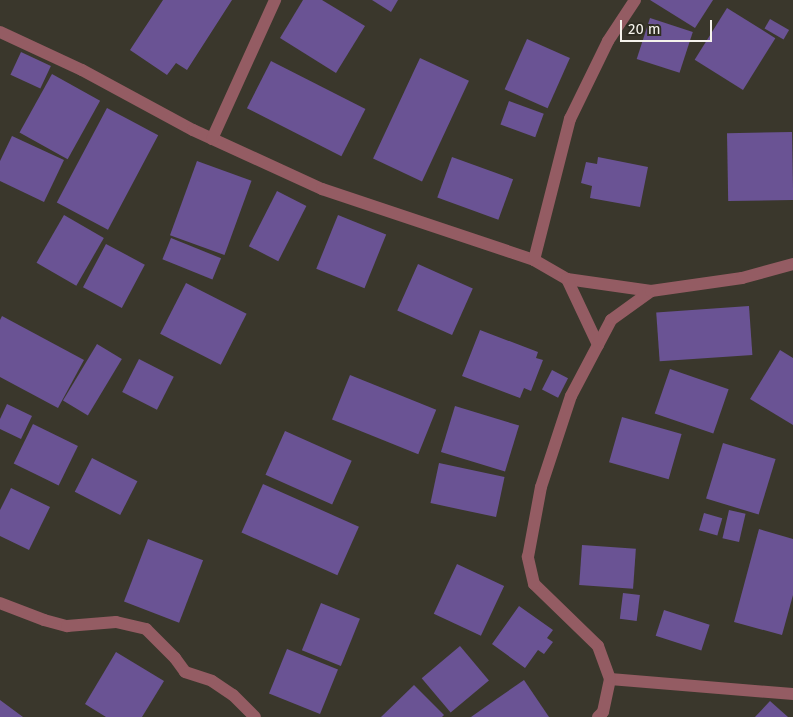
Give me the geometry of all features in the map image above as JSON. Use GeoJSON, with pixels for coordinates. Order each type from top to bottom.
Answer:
{"type":"FeatureCollection","features":[{"type":"Feature","properties":{"kind":"street"},"geometry":{"type":"LineString","coordinates":[[212,139],[275,0]]}},
{"type":"Feature","properties":{"kind":"street"},"geometry":{"type":"LineString","coordinates":[[534,260],[570,119],[608,41],[635,0]]}},
{"type":"Feature","properties":{"kind":"street"},"geometry":{"type":"LineString","coordinates":[[0,32],[82,70],[212,139],[322,189],[534,260],[567,279],[651,292],[742,278],[793,264]]}},
{"type":"Feature","properties":{"kind":"street"},"geometry":{"type":"LineString","coordinates":[[567,279],[598,345]]}},
{"type":"Feature","properties":{"kind":"street"},"geometry":{"type":"LineString","coordinates":[[598,717],[602,712],[610,678],[598,646],[534,584],[528,557],[528,544],[542,487],[571,396],[611,320],[651,292]]}},
{"type":"Feature","properties":{"kind":"street"},"geometry":{"type":"LineString","coordinates":[[0,603],[44,620],[67,626],[116,622],[146,629],[175,658],[184,672],[212,681],[234,695],[255,717]]}},
{"type":"Feature","properties":{"kind":"street"},"geometry":{"type":"LineString","coordinates":[[610,678],[793,694]]}},
{"type":"Feature","properties":{"kind":"building"},"geometry":{"type":"Polygon","coordinates":[[[163,0],[232,0],[187,70],[176,63],[167,75],[130,50],[163,0]]]}},
{"type":"Feature","properties":{"kind":"building"},"geometry":{"type":"Polygon","coordinates":[[[303,0],[322,0],[365,26],[336,73],[280,38],[303,0]]]}},
{"type":"Feature","properties":{"kind":"building"},"geometry":{"type":"Polygon","coordinates":[[[372,0],[398,0],[391,12],[372,0]]]}},
{"type":"Feature","properties":{"kind":"building"},"geometry":{"type":"Polygon","coordinates":[[[650,0],[713,0],[695,28],[650,0]]]}},
{"type":"Feature","properties":{"kind":"building"},"geometry":{"type":"Polygon","coordinates":[[[727,8],[775,38],[743,90],[695,60],[727,8]]]}},
{"type":"Feature","properties":{"kind":"building"},"geometry":{"type":"Polygon","coordinates":[[[650,18],[693,32],[680,73],[637,59],[650,18]]]}},
{"type":"Feature","properties":{"kind":"building"},"geometry":{"type":"Polygon","coordinates":[[[770,19],[789,30],[784,40],[764,29],[770,19]]]}},
{"type":"Feature","properties":{"kind":"building"},"geometry":{"type":"Polygon","coordinates":[[[527,39],[570,58],[548,108],[505,89],[527,39]]]}},
{"type":"Feature","properties":{"kind":"building"},"geometry":{"type":"Polygon","coordinates":[[[21,52],[51,66],[40,89],[10,75],[21,52]]]}},
{"type":"Feature","properties":{"kind":"building"},"geometry":{"type":"Polygon","coordinates":[[[420,58],[469,81],[422,181],[373,159],[420,58]]]}},
{"type":"Feature","properties":{"kind":"building"},"geometry":{"type":"Polygon","coordinates":[[[271,61],[365,109],[341,156],[247,108],[271,61]]]}},
{"type":"Feature","properties":{"kind":"building"},"geometry":{"type":"Polygon","coordinates":[[[52,74],[100,101],[68,159],[20,133],[52,74]]]}},
{"type":"Feature","properties":{"kind":"building"},"geometry":{"type":"Polygon","coordinates":[[[509,101],[544,114],[535,137],[500,124],[509,101]]]}},
{"type":"Feature","properties":{"kind":"building"},"geometry":{"type":"Polygon","coordinates":[[[107,108],[158,135],[108,230],[57,202],[107,108]]]}},
{"type":"Feature","properties":{"kind":"building"},"geometry":{"type":"Polygon","coordinates":[[[792,132],[793,200],[728,201],[727,133],[792,132]]]}},
{"type":"Feature","properties":{"kind":"building"},"geometry":{"type":"Polygon","coordinates":[[[12,136],[64,160],[44,202],[0,181],[0,161],[12,136]]]}},
{"type":"Feature","properties":{"kind":"building"},"geometry":{"type":"Polygon","coordinates":[[[452,157],[513,179],[498,220],[437,197],[452,157]]]}},
{"type":"Feature","properties":{"kind":"building"},"geometry":{"type":"Polygon","coordinates":[[[598,157],[648,167],[640,207],[590,198],[592,186],[581,183],[586,162],[597,164],[598,157]]]}},
{"type":"Feature","properties":{"kind":"building"},"geometry":{"type":"Polygon","coordinates":[[[197,161],[252,181],[224,255],[170,235],[197,161]]]}},
{"type":"Feature","properties":{"kind":"building"},"geometry":{"type":"Polygon","coordinates":[[[277,191],[306,206],[278,261],[249,246],[277,191]]]}},
{"type":"Feature","properties":{"kind":"building"},"geometry":{"type":"Polygon","coordinates":[[[64,215],[104,238],[76,286],[37,263],[64,215]]]}},
{"type":"Feature","properties":{"kind":"building"},"geometry":{"type":"Polygon","coordinates":[[[338,215],[386,234],[364,288],[316,269],[338,215]]]}},
{"type":"Feature","properties":{"kind":"building"},"geometry":{"type":"Polygon","coordinates":[[[171,238],[221,258],[212,280],[162,259],[171,238]]]}},
{"type":"Feature","properties":{"kind":"building"},"geometry":{"type":"Polygon","coordinates":[[[106,244],[145,265],[122,308],[83,287],[106,244]]]}},
{"type":"Feature","properties":{"kind":"building"},"geometry":{"type":"Polygon","coordinates":[[[418,264],[473,288],[452,335],[397,311],[418,264]]]}},
{"type":"Feature","properties":{"kind":"building"},"geometry":{"type":"Polygon","coordinates":[[[186,283],[247,314],[221,365],[160,334],[186,283]]]}},
{"type":"Feature","properties":{"kind":"building"},"geometry":{"type":"Polygon","coordinates":[[[749,306],[752,355],[660,361],[656,312],[749,306]]]}},
{"type":"Feature","properties":{"kind":"building"},"geometry":{"type":"Polygon","coordinates":[[[2,316],[84,360],[58,408],[0,377],[0,320],[2,316]]]}},
{"type":"Feature","properties":{"kind":"building"},"geometry":{"type":"Polygon","coordinates":[[[480,330],[538,352],[536,358],[543,360],[531,391],[524,388],[520,398],[462,376],[480,330]]]}},
{"type":"Feature","properties":{"kind":"building"},"geometry":{"type":"Polygon","coordinates":[[[97,344],[122,359],[88,416],[63,401],[97,344]]]}},
{"type":"Feature","properties":{"kind":"building"},"geometry":{"type":"Polygon","coordinates":[[[780,350],[793,358],[793,425],[750,399],[780,350]]]}},
{"type":"Feature","properties":{"kind":"building"},"geometry":{"type":"Polygon","coordinates":[[[139,359],[174,377],[157,410],[122,392],[139,359]]]}},
{"type":"Feature","properties":{"kind":"building"},"geometry":{"type":"Polygon","coordinates":[[[670,369],[729,389],[713,434],[655,413],[670,369]]]}},
{"type":"Feature","properties":{"kind":"building"},"geometry":{"type":"Polygon","coordinates":[[[552,370],[568,378],[558,398],[542,390],[552,370]]]}},
{"type":"Feature","properties":{"kind":"building"},"geometry":{"type":"Polygon","coordinates":[[[350,375],[436,410],[418,454],[332,420],[350,375]]]}},
{"type":"Feature","properties":{"kind":"building"},"geometry":{"type":"Polygon","coordinates":[[[7,404],[32,416],[21,439],[0,429],[0,419],[7,404]]]}},
{"type":"Feature","properties":{"kind":"building"},"geometry":{"type":"Polygon","coordinates":[[[455,406],[519,426],[505,471],[441,452],[455,406]]]}},
{"type":"Feature","properties":{"kind":"building"},"geometry":{"type":"Polygon","coordinates":[[[622,417],[682,434],[669,479],[609,462],[622,417]]]}},
{"type":"Feature","properties":{"kind":"building"},"geometry":{"type":"Polygon","coordinates":[[[33,424],[78,446],[59,485],[14,464],[33,424]]]}},
{"type":"Feature","properties":{"kind":"building"},"geometry":{"type":"Polygon","coordinates":[[[285,431],[352,461],[332,505],[265,475],[285,431]]]}},
{"type":"Feature","properties":{"kind":"building"},"geometry":{"type":"Polygon","coordinates":[[[723,443],[776,459],[759,515],[706,498],[723,443]]]}},
{"type":"Feature","properties":{"kind":"building"},"geometry":{"type":"Polygon","coordinates":[[[92,458],[137,481],[120,515],[75,492],[92,458]]]}},
{"type":"Feature","properties":{"kind":"building"},"geometry":{"type":"Polygon","coordinates":[[[439,463],[505,477],[496,517],[430,503],[439,463]]]}},
{"type":"Feature","properties":{"kind":"building"},"geometry":{"type":"Polygon","coordinates":[[[263,484],[359,527],[337,575],[241,532],[263,484]]]}},
{"type":"Feature","properties":{"kind":"building"},"geometry":{"type":"Polygon","coordinates":[[[11,488],[50,507],[29,550],[0,536],[0,510],[11,488]]]}},
{"type":"Feature","properties":{"kind":"building"},"geometry":{"type":"Polygon","coordinates":[[[729,510],[746,514],[739,542],[722,538],[729,510]]]}},
{"type":"Feature","properties":{"kind":"building"},"geometry":{"type":"Polygon","coordinates":[[[704,513],[722,518],[717,536],[699,530],[704,513]]]}},
{"type":"Feature","properties":{"kind":"building"},"geometry":{"type":"Polygon","coordinates":[[[759,529],[793,539],[793,595],[782,635],[734,622],[759,529]]]}},
{"type":"Feature","properties":{"kind":"building"},"geometry":{"type":"Polygon","coordinates":[[[148,539],[203,560],[179,623],[124,602],[148,539]]]}},
{"type":"Feature","properties":{"kind":"building"},"geometry":{"type":"Polygon","coordinates":[[[582,545],[636,549],[633,589],[579,585],[582,545]]]}},
{"type":"Feature","properties":{"kind":"building"},"geometry":{"type":"Polygon","coordinates":[[[457,564],[504,586],[481,636],[434,614],[457,564]]]}},
{"type":"Feature","properties":{"kind":"building"},"geometry":{"type":"Polygon","coordinates":[[[623,593],[640,595],[637,621],[620,619],[623,593]]]}},
{"type":"Feature","properties":{"kind":"building"},"geometry":{"type":"Polygon","coordinates":[[[321,603],[360,619],[341,666],[302,650],[321,603]]]}},
{"type":"Feature","properties":{"kind":"building"},"geometry":{"type":"Polygon","coordinates":[[[519,606],[553,630],[547,638],[553,642],[544,654],[538,650],[525,668],[492,644],[519,606]]]}},
{"type":"Feature","properties":{"kind":"building"},"geometry":{"type":"Polygon","coordinates":[[[664,610],[710,625],[701,651],[656,636],[664,610]]]}},
{"type":"Feature","properties":{"kind":"building"},"geometry":{"type":"Polygon","coordinates":[[[460,646],[489,680],[451,713],[422,678],[460,646]]]}},
{"type":"Feature","properties":{"kind":"building"},"geometry":{"type":"Polygon","coordinates":[[[287,649],[338,670],[320,714],[269,694],[287,649]]]}},
{"type":"Feature","properties":{"kind":"building"},"geometry":{"type":"Polygon","coordinates":[[[116,652],[164,681],[142,717],[106,717],[85,704],[116,652]]]}},
{"type":"Feature","properties":{"kind":"building"},"geometry":{"type":"Polygon","coordinates":[[[524,680],[549,717],[471,717],[498,698],[524,680]]]}},
{"type":"Feature","properties":{"kind":"building"},"geometry":{"type":"Polygon","coordinates":[[[414,685],[444,715],[442,717],[381,717],[414,685]]]}},
{"type":"Feature","properties":{"kind":"building"},"geometry":{"type":"Polygon","coordinates":[[[0,700],[23,717],[0,717],[0,700]]]}},
{"type":"Feature","properties":{"kind":"building"},"geometry":{"type":"Polygon","coordinates":[[[770,701],[788,717],[755,717],[770,701]]]}}]}
